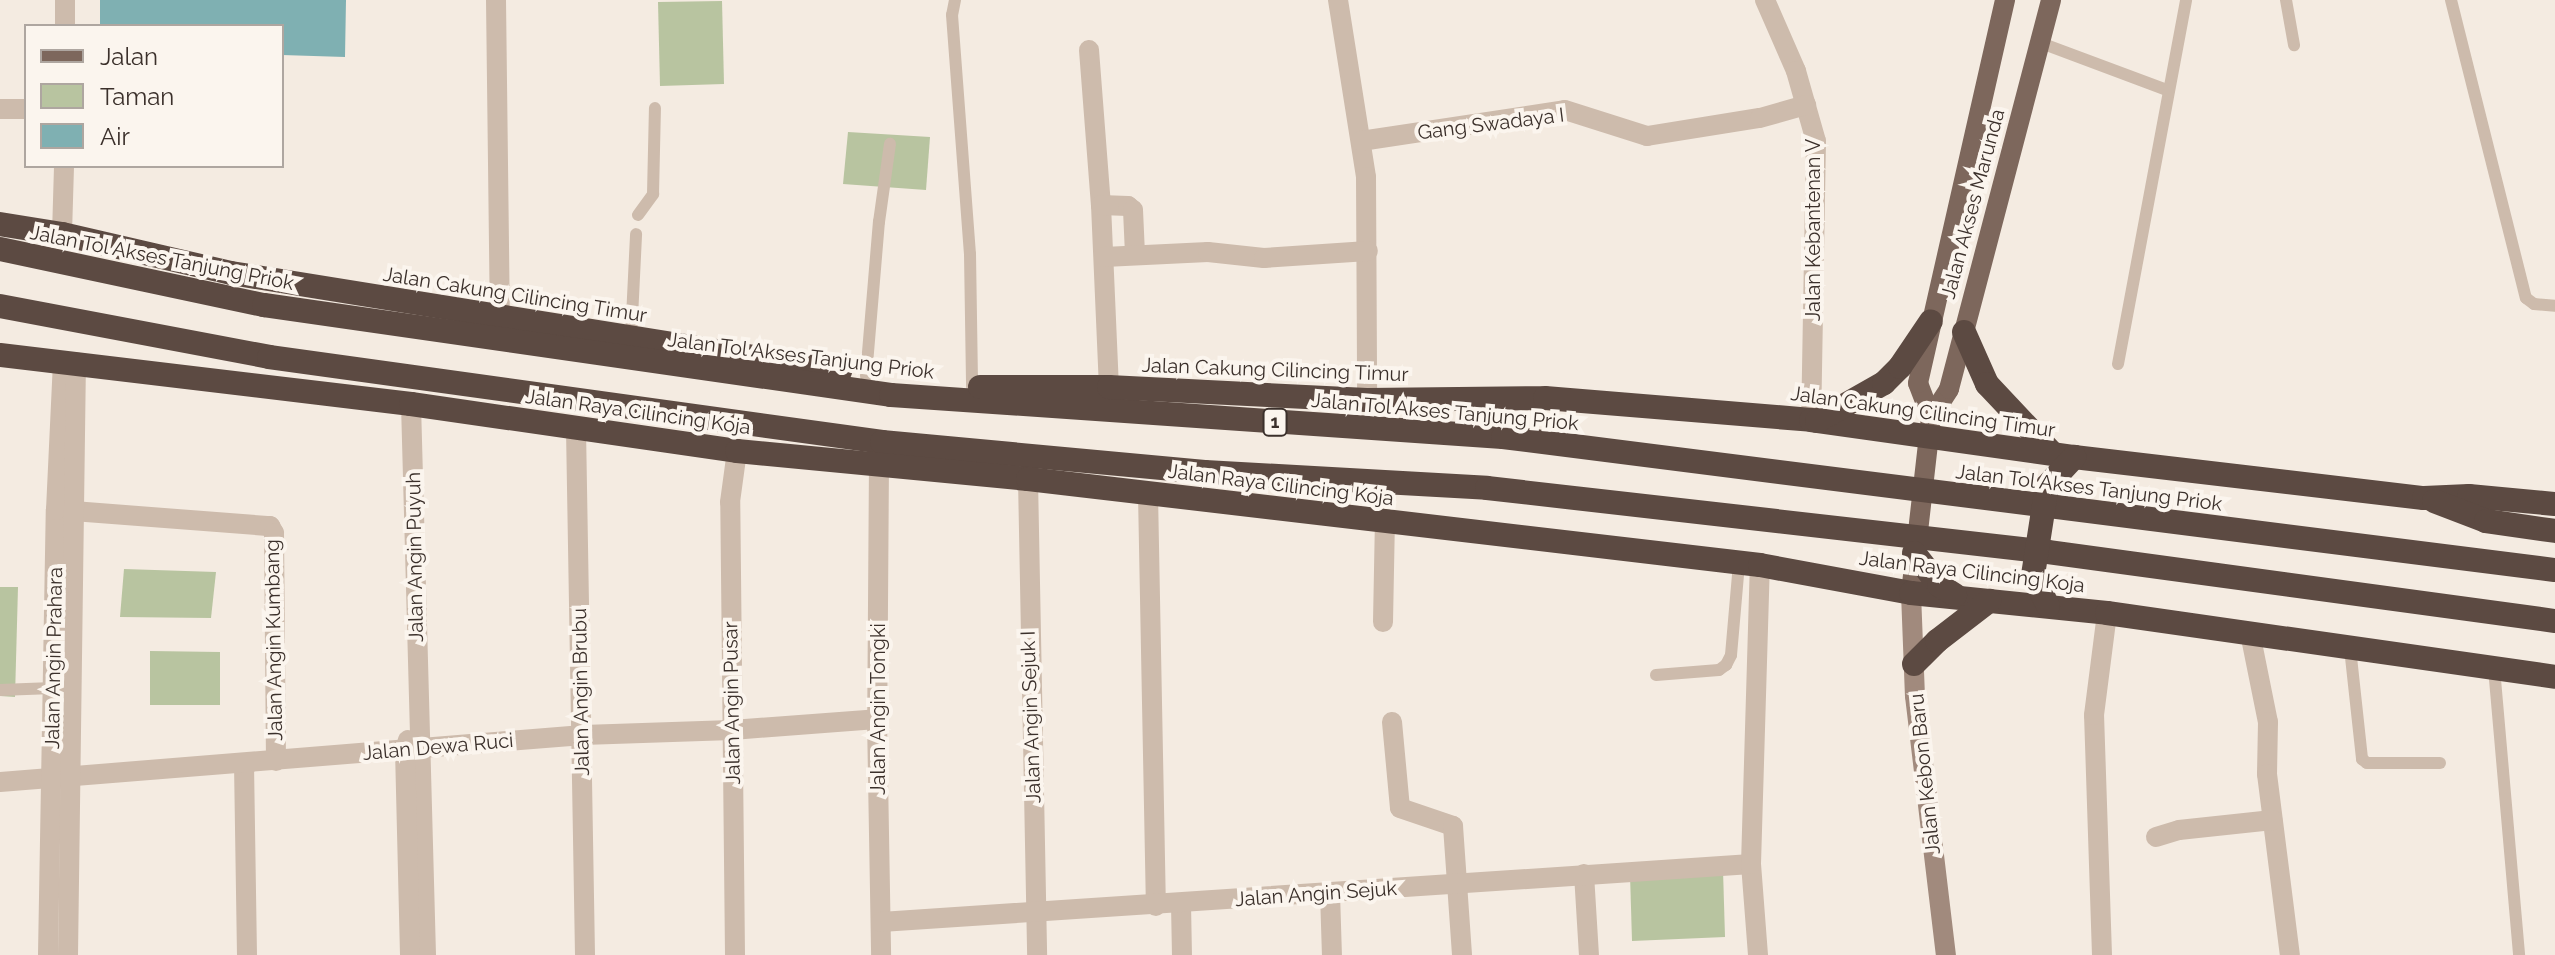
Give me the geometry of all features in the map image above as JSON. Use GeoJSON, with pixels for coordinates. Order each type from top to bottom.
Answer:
{"type":"FeatureCollection","features":[{"type":"Feature","properties":{"kind":"highway","name":"Jalan Cakung Cilincing Timur"},"geometry":{"type":"LineString","coordinates":[[0,224],[62,234],[231,273],[866,376],[972,387],[1109,387],[1367,400],[1545,398],[1814,420],[1930,426],[2063,455],[2424,498],[2469,496],[2555,504]]}},
{"type":"Feature","properties":{"kind":"highway","name":"Jalan Tol Akses Tanjung Priok"},"geometry":{"type":"LineString","coordinates":[[0,249],[264,305],[891,395],[1503,437],[2555,570]]}},
{"type":"Feature","properties":{"kind":"highway"},"geometry":{"type":"LineString","coordinates":[[0,306],[269,357],[882,442],[1205,472],[1487,488],[2048,552],[2555,621]]}},
{"type":"Feature","properties":{"kind":"highway"},"geometry":{"type":"LineString","coordinates":[[1814,420],[1884,383],[1900,367],[1931,321]]}},
{"type":"Feature","properties":{"kind":"highway"},"geometry":{"type":"LineString","coordinates":[[1964,332],[1987,384],[2063,455],[2047,486],[2033,575],[2048,606]]}},
{"type":"Feature","properties":{"kind":"highway","name":"Jalan Raya Cilincing Koja"},"geometry":{"type":"LineString","coordinates":[[0,355],[411,404],[737,451],[879,462],[1750,564],[1911,593],[2107,613],[2555,677]]}},
{"type":"Feature","properties":{"kind":"highway"},"geometry":{"type":"LineString","coordinates":[[2424,498],[2486,521],[2555,531]]}},
{"type":"Feature","properties":{"kind":"highway"},"geometry":{"type":"LineString","coordinates":[[1914,553],[1939,585],[1957,596]]}},
{"type":"Feature","properties":{"kind":"highway"},"geometry":{"type":"LineString","coordinates":[[1914,664],[1937,641],[1989,601]]}},
{"type":"Feature","properties":{"kind":"main road","name":"Jalan Akses Marunda"},"geometry":{"type":"LineString","coordinates":[[1911,593],[1930,426],[1949,389],[2051,0]]}},
{"type":"Feature","properties":{"kind":"main road","name":"Jalan Akses Marunda"},"geometry":{"type":"LineString","coordinates":[[1930,426],[1918,383],[2002,2]]}},
{"type":"Feature","properties":{"kind":"street"},"geometry":{"type":"LineString","coordinates":[[65,0],[65,24]]}},
{"type":"Feature","properties":{"kind":"street"},"geometry":{"type":"LineString","coordinates":[[496,0],[500,319]]}},
{"type":"Feature","properties":{"kind":"street"},"geometry":{"type":"LineString","coordinates":[[1338,0],[1366,177],[1367,400]]}},
{"type":"Feature","properties":{"kind":"street","name":"Jalan Kebantenan V"},"geometry":{"type":"LineString","coordinates":[[1765,0],[1796,71],[1816,141],[1814,420]]}},
{"type":"Feature","properties":{"kind":"street"},"geometry":{"type":"LineString","coordinates":[[1089,50],[1101,205],[1109,387]]}},
{"type":"Feature","properties":{"kind":"street","name":"Gang Swadaya I"},"geometry":{"type":"LineString","coordinates":[[1361,141],[1565,110],[1647,136],[1760,118],[1806,105]]}},
{"type":"Feature","properties":{"kind":"street"},"geometry":{"type":"LineString","coordinates":[[0,109],[24,109]]}},
{"type":"Feature","properties":{"kind":"street"},"geometry":{"type":"LineString","coordinates":[[62,234],[64,168]]}},
{"type":"Feature","properties":{"kind":"street"},"geometry":{"type":"LineString","coordinates":[[1101,205],[1128,206],[1133,210],[1135,254]]}},
{"type":"Feature","properties":{"kind":"street"},"geometry":{"type":"LineString","coordinates":[[1104,257],[1208,252],[1264,258],[1368,251]]}},
{"type":"Feature","properties":{"kind":"street","name":"Jalan Angin Prahara"},"geometry":{"type":"LineString","coordinates":[[68,955],[53,688],[62,630],[73,511],[70,361]]}},
{"type":"Feature","properties":{"kind":"street","name":"Jalan Angin Prahara"},"geometry":{"type":"LineString","coordinates":[[48,955],[60,778],[70,361]]}},
{"type":"Feature","properties":{"kind":"street","name":"Jalan Angin Puyuh"},"geometry":{"type":"LineString","coordinates":[[410,955],[413,749],[419,710],[411,404]]}},
{"type":"Feature","properties":{"kind":"street","name":"Jalan Angin Brubu"},"geometry":{"type":"LineString","coordinates":[[576,429],[585,955]]}},
{"type":"Feature","properties":{"kind":"street","name":"Jalan Angin Pusar"},"geometry":{"type":"LineString","coordinates":[[735,955],[730,502],[737,451]]}},
{"type":"Feature","properties":{"kind":"street","name":"Jalan Angin Tongki"},"geometry":{"type":"LineString","coordinates":[[879,462],[877,719],[881,955]]}},
{"type":"Feature","properties":{"kind":"street","name":"Jalan Angin Sejuk I"},"geometry":{"type":"LineString","coordinates":[[1028,479],[1037,955]]}},
{"type":"Feature","properties":{"kind":"street"},"geometry":{"type":"LineString","coordinates":[[1148,494],[1156,906]]}},
{"type":"Feature","properties":{"kind":"street","name":"Jalan Angin Kumbang"},"geometry":{"type":"LineString","coordinates":[[73,511],[266,525],[273,530],[276,761]]}},
{"type":"Feature","properties":{"kind":"street"},"geometry":{"type":"LineString","coordinates":[[1383,622],[1385,522]]}},
{"type":"Feature","properties":{"kind":"street"},"geometry":{"type":"LineString","coordinates":[[1750,564],[1751,864],[1758,955]]}},
{"type":"Feature","properties":{"kind":"street","name":"Jalan Kebon Baru"},"geometry":{"type":"LineString","coordinates":[[1911,593],[1914,664],[1946,955]]}},
{"type":"Feature","properties":{"kind":"street"},"geometry":{"type":"LineString","coordinates":[[2102,955],[2094,715],[2107,613]]}},
{"type":"Feature","properties":{"kind":"street"},"geometry":{"type":"LineString","coordinates":[[2250,633],[2268,722],[2267,774],[2290,955]]}},
{"type":"Feature","properties":{"kind":"street","name":"Jalan Dewa Ruci"},"geometry":{"type":"LineString","coordinates":[[0,782],[583,735],[732,730],[877,719]]}},
{"type":"Feature","properties":{"kind":"street"},"geometry":{"type":"LineString","coordinates":[[1392,722],[1400,808],[1453,826],[1462,955]]}},
{"type":"Feature","properties":{"kind":"street","name":"Jalan Angin Puyuh"},"geometry":{"type":"LineString","coordinates":[[413,749],[426,955]]}},
{"type":"Feature","properties":{"kind":"street","name":"Jalan Angin Kumbang"},"geometry":{"type":"LineString","coordinates":[[244,764],[247,955]]}},
{"type":"Feature","properties":{"kind":"street"},"geometry":{"type":"LineString","coordinates":[[2156,837],[2179,830],[2272,820]]}},
{"type":"Feature","properties":{"kind":"street","name":"Jalan Angin Sejuk"},"geometry":{"type":"LineString","coordinates":[[881,922],[1751,864]]}},
{"type":"Feature","properties":{"kind":"street"},"geometry":{"type":"LineString","coordinates":[[1584,874],[1589,955]]}},
{"type":"Feature","properties":{"kind":"street"},"geometry":{"type":"LineString","coordinates":[[1330,893],[1332,955]]}},
{"type":"Feature","properties":{"kind":"street"},"geometry":{"type":"LineString","coordinates":[[1181,904],[1182,955]]}},
{"type":"Feature","properties":{"kind":"lane"},"geometry":{"type":"LineString","coordinates":[[955,0],[952,15],[970,254],[972,387]]}},
{"type":"Feature","properties":{"kind":"lane"},"geometry":{"type":"LineString","coordinates":[[2118,364],[2186,0]]}},
{"type":"Feature","properties":{"kind":"lane"},"geometry":{"type":"LineString","coordinates":[[2286,0],[2294,45]]}},
{"type":"Feature","properties":{"kind":"lane"},"geometry":{"type":"LineString","coordinates":[[2451,0],[2526,298],[2534,304],[2555,306]]}},
{"type":"Feature","properties":{"kind":"lane"},"geometry":{"type":"LineString","coordinates":[[2041,43],[2167,90]]}},
{"type":"Feature","properties":{"kind":"lane"},"geometry":{"type":"LineString","coordinates":[[638,215],[653,194],[655,108]]}},
{"type":"Feature","properties":{"kind":"lane"},"geometry":{"type":"LineString","coordinates":[[866,376],[879,222],[890,144]]}},
{"type":"Feature","properties":{"kind":"lane"},"geometry":{"type":"LineString","coordinates":[[631,338],[636,234]]}},
{"type":"Feature","properties":{"kind":"lane"},"geometry":{"type":"LineString","coordinates":[[1656,675],[1719,670],[1726,665],[1731,655],[1750,564]]}},
{"type":"Feature","properties":{"kind":"lane"},"geometry":{"type":"LineString","coordinates":[[2350,648],[2362,759],[2367,763],[2440,763]]}},
{"type":"Feature","properties":{"kind":"lane"},"geometry":{"type":"LineString","coordinates":[[2494,668],[2519,955]]}},
{"type":"Feature","properties":{"kind":"lane"},"geometry":{"type":"LineString","coordinates":[[0,690],[53,688]]}},
{"type":"Feature","properties":{"kind":"green space"},"geometry":{"type":"Polygon","coordinates":[[[722,1],[724,84],[660,86],[658,2],[722,1]]]}},
{"type":"Feature","properties":{"kind":"green space"},"geometry":{"type":"Polygon","coordinates":[[[848,132],[930,137],[926,190],[843,184],[848,132]]]}},
{"type":"Feature","properties":{"kind":"green space"},"geometry":{"type":"Polygon","coordinates":[[[124,569],[216,572],[211,618],[120,617],[124,569]]]}},
{"type":"Feature","properties":{"kind":"green space"},"geometry":{"type":"Polygon","coordinates":[[[0,587],[18,587],[15,697],[0,696],[0,587]]]}},
{"type":"Feature","properties":{"kind":"green space"},"geometry":{"type":"Polygon","coordinates":[[[150,651],[220,652],[220,705],[150,705],[150,651]]]}},
{"type":"Feature","properties":{"kind":"green space"},"geometry":{"type":"Polygon","coordinates":[[[1723,870],[1725,937],[1632,941],[1630,874],[1723,870]]]}},
{"type":"Feature","properties":{"kind":"water"},"geometry":{"type":"Polygon","coordinates":[[[100,0],[346,0],[345,57],[284,55],[284,24],[100,24],[100,0]]]}}]}
